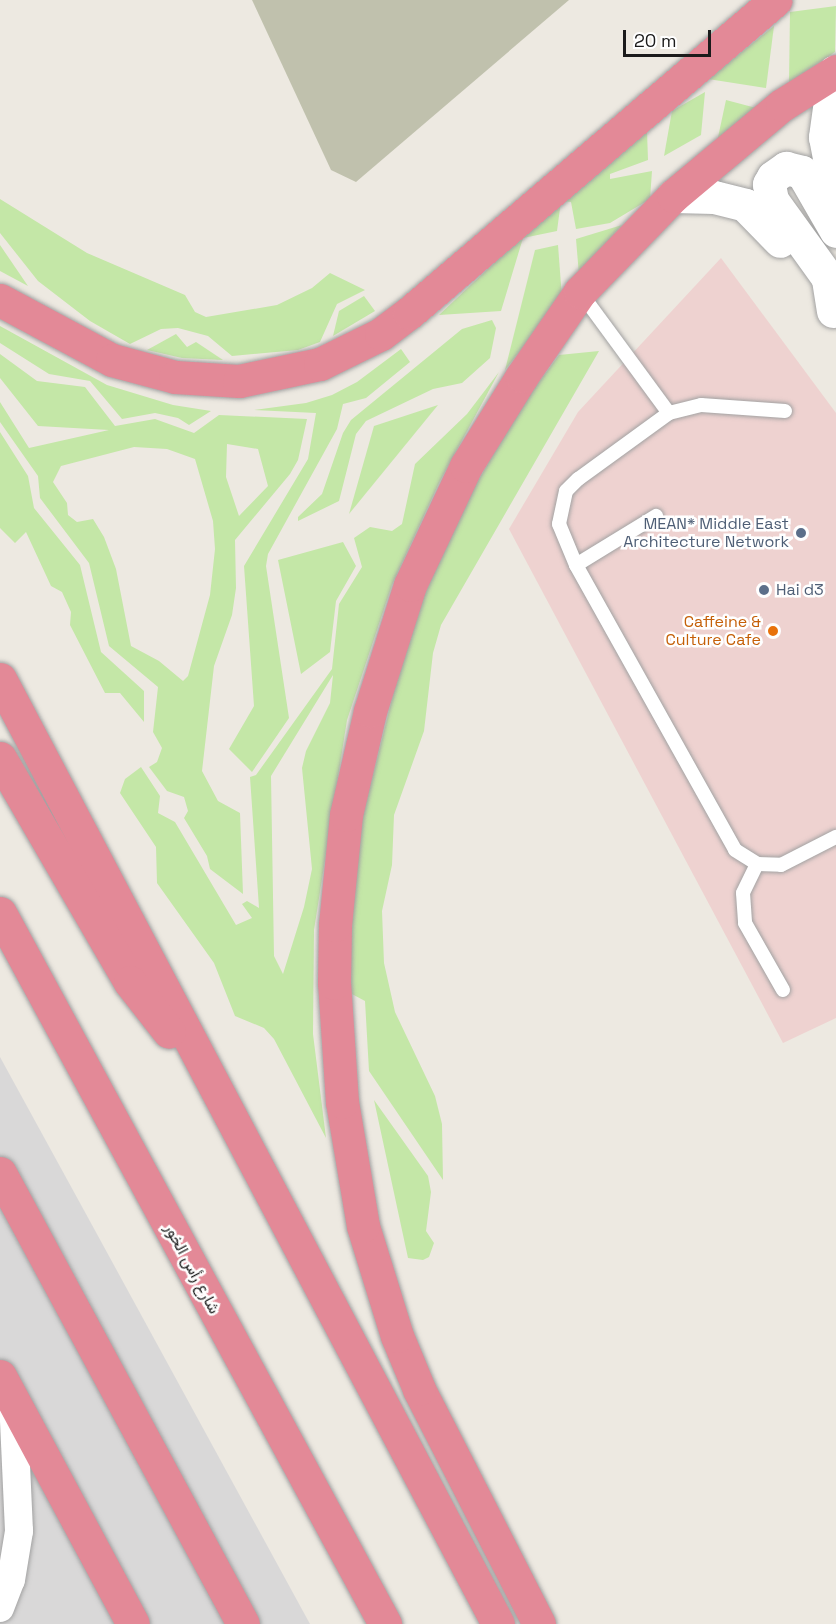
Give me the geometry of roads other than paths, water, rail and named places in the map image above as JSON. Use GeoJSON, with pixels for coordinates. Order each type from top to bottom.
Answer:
{"type":"FeatureCollection","features":[{"type":"Feature","properties":{"kind":"highway"},"geometry":{"type":"LineString","coordinates":[[0,300],[112,360],[175,377],[239,381],[320,364],[381,334],[409,313],[775,0]]}},
{"type":"Feature","properties":{"kind":"highway"},"geometry":{"type":"LineString","coordinates":[[539,1624],[419,1389],[379,1281],[351,1164],[342,1102],[335,925],[346,815],[357,762],[410,585],[466,466],[580,292],[673,196],[782,105],[835,71]]}},
{"type":"Feature","properties":{"kind":"highway"},"geometry":{"type":"LineString","coordinates":[[0,679],[498,1624]]}},
{"type":"Feature","properties":{"kind":"highway"},"geometry":{"type":"LineString","coordinates":[[0,758],[130,982],[157,1019],[193,1048]]}},
{"type":"Feature","properties":{"kind":"highway","name":"شارع رأس الخور"},"geometry":{"type":"LineString","coordinates":[[0,914],[385,1624]]}},
{"type":"Feature","properties":{"kind":"highway"},"geometry":{"type":"LineString","coordinates":[[0,1173],[243,1624]]}},
{"type":"Feature","properties":{"kind":"highway"},"geometry":{"type":"LineString","coordinates":[[7,1388],[133,1624]]}},
{"type":"Feature","properties":{"kind":"street"},"geometry":{"type":"LineString","coordinates":[[835,71],[825,136],[836,194]]}},
{"type":"Feature","properties":{"kind":"street"},"geometry":{"type":"LineString","coordinates":[[835,312],[828,278],[772,200],[770,184],[773,177],[786,168],[802,172],[836,231]]}},
{"type":"Feature","properties":{"kind":"street"},"geometry":{"type":"LineString","coordinates":[[673,196],[730,199],[754,212],[835,312]]}},
{"type":"Feature","properties":{"kind":"street"},"geometry":{"type":"LineString","coordinates":[[0,1608],[10,1580],[20,1531],[7,1388]]}},
{"type":"Feature","properties":{"kind":"lane"},"geometry":{"type":"LineString","coordinates":[[580,292],[669,413]]}},
{"type":"Feature","properties":{"kind":"lane"},"geometry":{"type":"LineString","coordinates":[[785,411],[700,405],[669,413],[566,491],[560,507],[559,524],[576,565],[727,838],[745,858],[757,864],[781,865],[836,837]]}},
{"type":"Feature","properties":{"kind":"lane"},"geometry":{"type":"LineString","coordinates":[[576,565],[656,516]]}},
{"type":"Feature","properties":{"kind":"lane"},"geometry":{"type":"LineString","coordinates":[[757,864],[743,893],[745,923],[783,990]]}},
{"type":"Feature","properties":{"kind":"place","name":"MEAN* Middle East Architecture Network"},"geometry":{"type":"Point","coordinates":[801,533]}},
{"type":"Feature","properties":{"kind":"place","name":"Hai d3"},"geometry":{"type":"Point","coordinates":[764,590]}},
{"type":"Feature","properties":{"kind":"place","name":"Caffeine & Culture Cafe"},"geometry":{"type":"Point","coordinates":[773,631]}}]}
